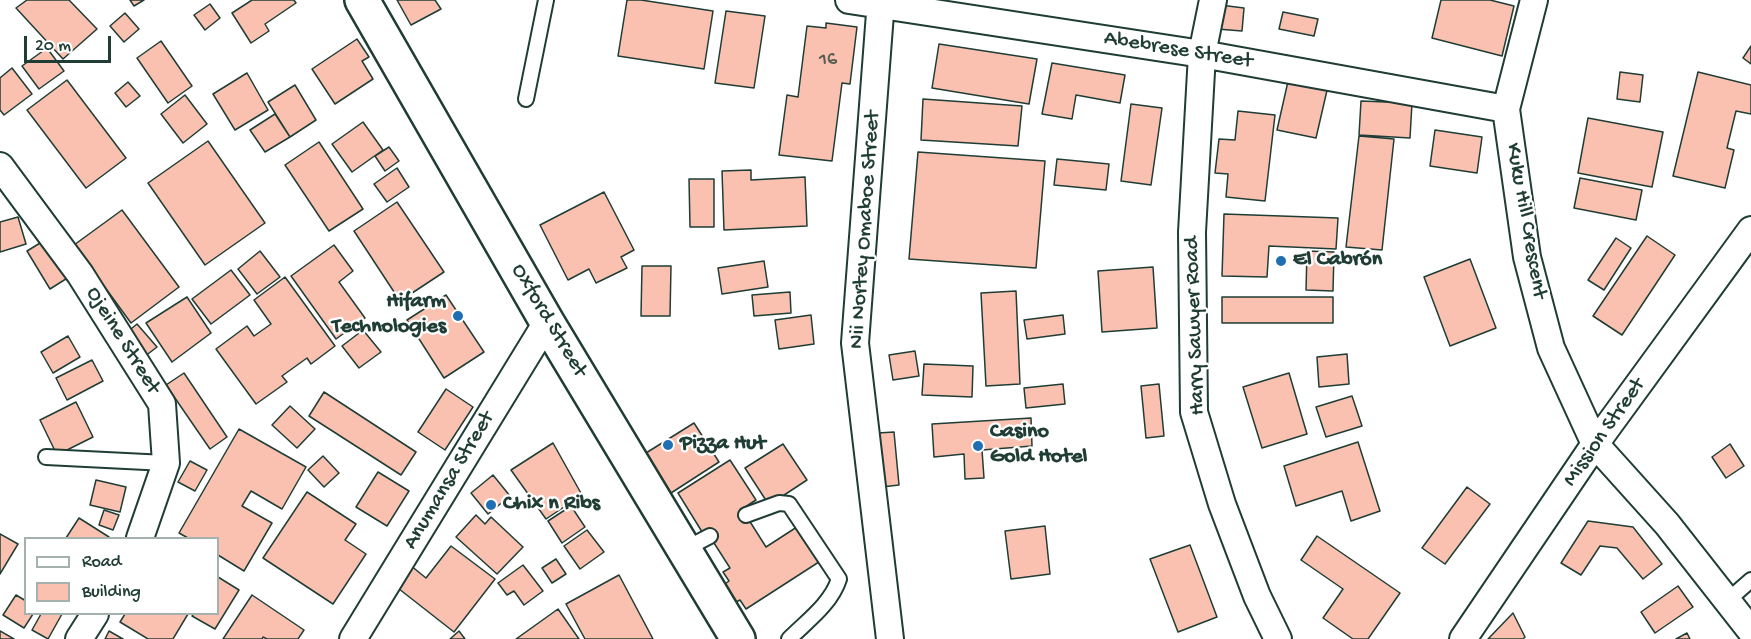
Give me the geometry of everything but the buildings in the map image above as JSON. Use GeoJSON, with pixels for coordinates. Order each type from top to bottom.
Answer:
{"type":"FeatureCollection","features":[{"type":"Feature","properties":{"kind":"main road","name":"Oxford Street"},"geometry":{"type":"LineString","coordinates":[[362,0],[547,322],[697,542],[738,639]]}},
{"type":"Feature","properties":{"kind":"street","name":"Abebrese Street"},"geometry":{"type":"LineString","coordinates":[[849,0],[881,3],[1202,54],[1506,109]]}},
{"type":"Feature","properties":{"kind":"street","name":"Harry Sawyer Road"},"geometry":{"type":"LineString","coordinates":[[1213,0],[1202,54],[1192,232],[1194,412],[1226,514],[1257,596],[1278,639]]}},
{"type":"Feature","properties":{"kind":"street","name":"Kuku Hill Crescent"},"geometry":{"type":"LineString","coordinates":[[1534,0],[1506,109],[1527,257],[1551,348],[1595,444],[1667,524],[1751,631]]}},
{"type":"Feature","properties":{"kind":"street","name":"Nii Nortey Omaboe Street"},"geometry":{"type":"LineString","coordinates":[[881,3],[855,343],[890,639]]}},
{"type":"Feature","properties":{"kind":"street","name":"Ojeine Street"},"geometry":{"type":"LineString","coordinates":[[0,166],[80,274],[162,404],[166,463],[140,537]]}},
{"type":"Feature","properties":{"kind":"street","name":"Mission Street"},"geometry":{"type":"LineString","coordinates":[[1463,639],[1595,444],[1751,230]]}},
{"type":"Feature","properties":{"kind":"street","name":"Anumansa Street"},"geometry":{"type":"LineString","coordinates":[[353,639],[547,322]]}},
{"type":"Feature","properties":{"kind":"street"},"geometry":{"type":"LineString","coordinates":[[79,639],[94,615]]}},
{"type":"Feature","properties":{"kind":"lane"},"geometry":{"type":"LineString","coordinates":[[526,99],[546,0]]}},
{"type":"Feature","properties":{"kind":"lane"},"geometry":{"type":"LineString","coordinates":[[46,457],[166,463]]}},
{"type":"Feature","properties":{"kind":"lane"},"geometry":{"type":"LineString","coordinates":[[746,515],[779,503],[789,504],[839,579],[836,590],[830,598],[789,639]]}},
{"type":"Feature","properties":{"kind":"lane"},"geometry":{"type":"LineString","coordinates":[[1727,601],[1751,580]]}},
{"type":"Feature","properties":{"kind":"place","name":"El Cabrón"},"geometry":{"type":"Point","coordinates":[1281,261]}},
{"type":"Feature","properties":{"kind":"place","name":"Hifarm Technologies"},"geometry":{"type":"Point","coordinates":[458,316]}},
{"type":"Feature","properties":{"kind":"place","name":"Pizza Hut"},"geometry":{"type":"Point","coordinates":[668,445]}},
{"type":"Feature","properties":{"kind":"place","name":"Casino Gold Hotel"},"geometry":{"type":"Point","coordinates":[978,446]}},
{"type":"Feature","properties":{"kind":"place","name":"Chix n Ribs"},"geometry":{"type":"Point","coordinates":[491,505]}}]}
